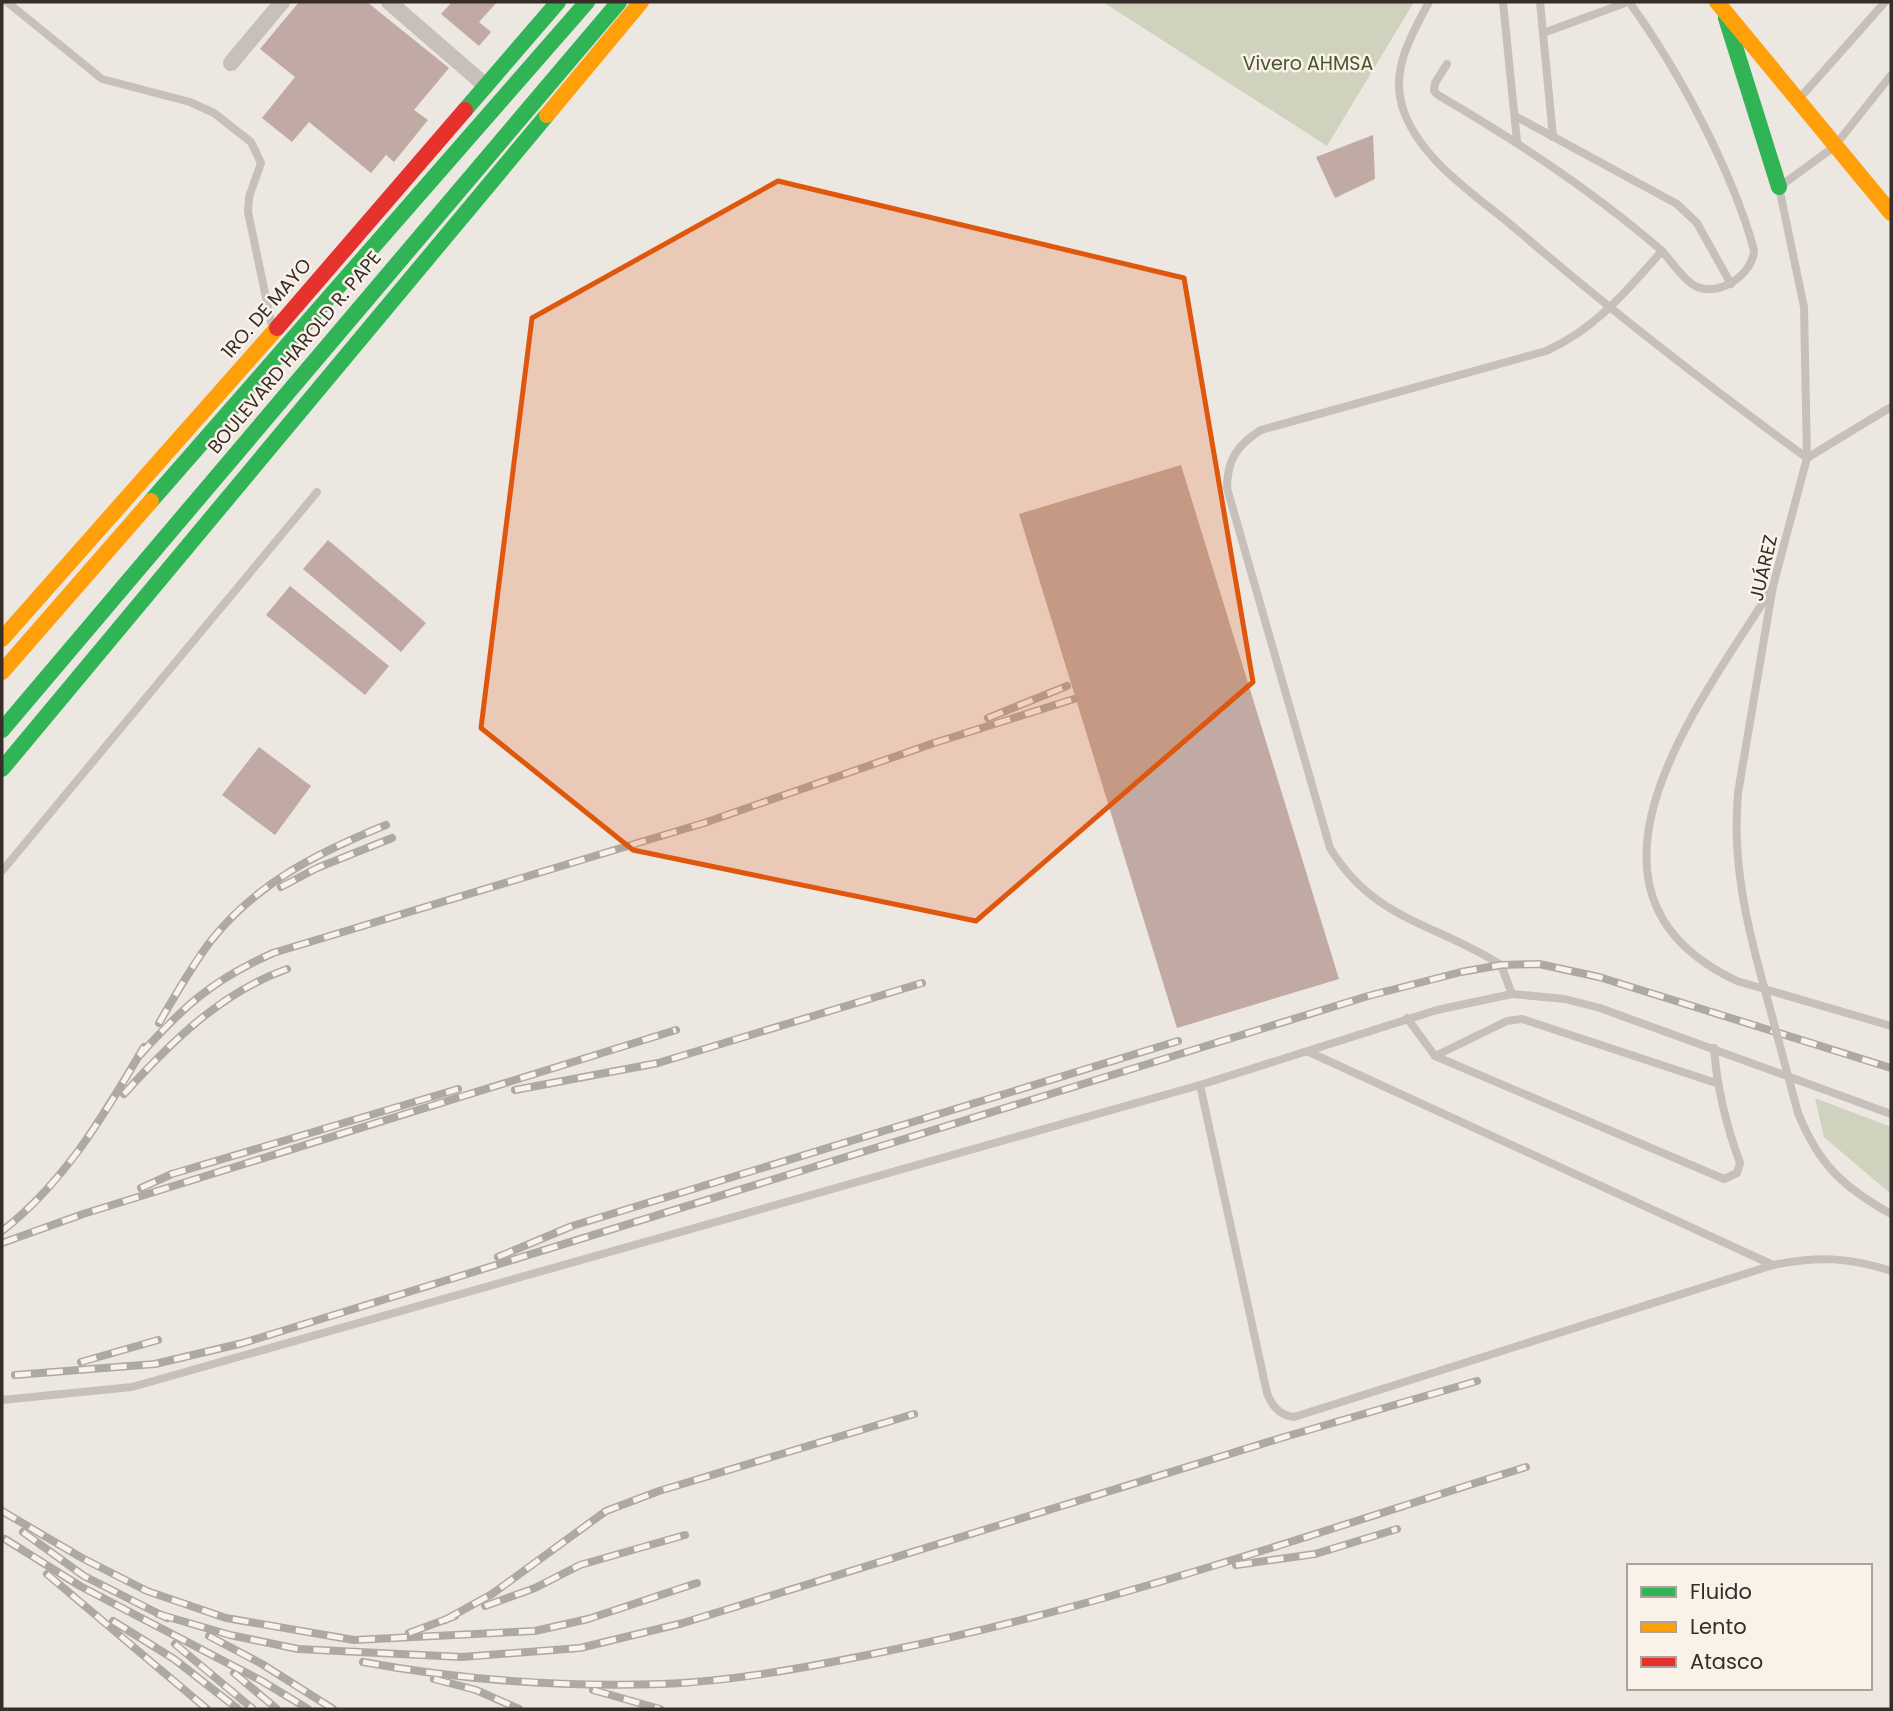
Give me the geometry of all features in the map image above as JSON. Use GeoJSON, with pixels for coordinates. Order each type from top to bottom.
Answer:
{"type":"FeatureCollection","features":[{"type":"Feature","properties":{"kind":"main road","name":"1RO. DE MAYO"},"geometry":{"type":"LineString","coordinates":[[2,639],[273,332],[558,2]]}},
{"type":"Feature","properties":{"kind":"main road","name":"BOULEVARD HAROLD R. PAPE"},"geometry":{"type":"LineString","coordinates":[[2,672],[587,2]]}},
{"type":"Feature","properties":{"kind":"main road","name":"BOULEVARD HAROLD R. PAPE"},"geometry":{"type":"LineString","coordinates":[[2,730],[619,2]]}},
{"type":"Feature","properties":{"kind":"main road"},"geometry":{"type":"LineString","coordinates":[[2,769],[641,2]]}},
{"type":"Feature","properties":{"kind":"main road"},"geometry":{"type":"LineString","coordinates":[[1720,5],[1834,147],[1891,213]]}},
{"type":"Feature","properties":{"kind":"main road"},"geometry":{"type":"LineString","coordinates":[[1720,5],[1779,187]]}},
{"type":"Feature","properties":{"kind":"street"},"geometry":{"type":"LineString","coordinates":[[231,62],[282,2]]}},
{"type":"Feature","properties":{"kind":"street"},"geometry":{"type":"LineString","coordinates":[[389,2],[486,86]]}},
{"type":"Feature","properties":{"kind":"lane"},"geometry":{"type":"LineString","coordinates":[[7,2],[103,79],[202,106],[251,142],[261,163],[249,197],[248,212],[273,332]]}},
{"type":"Feature","properties":{"kind":"lane"},"geometry":{"type":"LineString","coordinates":[[1429,2],[1412,35],[1399,76],[1402,107],[1411,126],[1451,174],[1610,310],[1807,458],[1891,407]]}},
{"type":"Feature","properties":{"kind":"lane"},"geometry":{"type":"LineString","coordinates":[[1503,2],[1517,141]]}},
{"type":"Feature","properties":{"kind":"lane"},"geometry":{"type":"LineString","coordinates":[[1540,2],[1553,137]]}},
{"type":"Feature","properties":{"kind":"lane"},"geometry":{"type":"LineString","coordinates":[[1447,64],[1435,83],[1436,93],[1517,141],[1604,204],[1662,251],[1692,284],[1702,288],[1731,284],[1744,274],[1754,258],[1752,241],[1692,103],[1672,66],[1629,2],[1543,33]]}},
{"type":"Feature","properties":{"kind":"lane"},"geometry":{"type":"LineString","coordinates":[[1798,101],[1885,2]]}},
{"type":"Feature","properties":{"kind":"lane"},"geometry":{"type":"LineString","coordinates":[[1779,187],[1834,147],[1891,75]]}},
{"type":"Feature","properties":{"kind":"lane"},"geometry":{"type":"LineString","coordinates":[[1515,116],[1677,204],[1697,223],[1731,284]]}},
{"type":"Feature","properties":{"kind":"lane","name":"JUÁREZ"},"geometry":{"type":"LineString","coordinates":[[1779,187],[1804,307],[1807,458],[1773,586],[1735,825],[1742,904],[1798,1113],[1810,1142],[1827,1168],[1859,1196],[1891,1214]]}},
{"type":"Feature","properties":{"kind":"lane"},"geometry":{"type":"LineString","coordinates":[[1512,994],[1502,965],[1373,900],[1343,870],[1330,848],[1227,488],[1227,468],[1246,439],[1261,430],[1546,351],[1586,330],[1610,310],[1662,251]]}},
{"type":"Feature","properties":{"kind":"lane"},"geometry":{"type":"LineString","coordinates":[[2,871],[317,492]]}},
{"type":"Feature","properties":{"kind":"lane"},"geometry":{"type":"LineString","coordinates":[[1773,586],[1690,718],[1657,788],[1647,837],[1652,896],[1661,918],[1675,939],[1692,956],[1716,971],[1737,981],[1891,1026]]}},
{"type":"Feature","properties":{"kind":"lane"},"geometry":{"type":"LineString","coordinates":[[2,1400],[132,1387],[1200,1085],[1309,1052],[1407,1018],[1512,994],[1565,999],[1600,1008],[1873,1105],[1891,1114]]}},
{"type":"Feature","properties":{"kind":"lane"},"geometry":{"type":"LineString","coordinates":[[1407,1018],[1435,1056],[1724,1179],[1737,1174],[1741,1163],[1729,1134],[1716,1083],[1714,1048]]}},
{"type":"Feature","properties":{"kind":"lane"},"geometry":{"type":"LineString","coordinates":[[1435,1056],[1515,1018],[1530,1020],[1716,1083]]}},
{"type":"Feature","properties":{"kind":"lane"},"geometry":{"type":"LineString","coordinates":[[1309,1052],[1773,1265]]}},
{"type":"Feature","properties":{"kind":"lane"},"geometry":{"type":"LineString","coordinates":[[1200,1085],[1267,1393],[1271,1405],[1287,1416],[1294,1417],[1773,1265],[1811,1257],[1851,1261],[1891,1271]]}},
{"type":"Feature","properties":{"kind":"lane"},"geometry":{"type":"LineString","coordinates":[[1873,1105],[1891,1106]]}},
{"type":"Feature","properties":{"kind":"highlighted area"},"geometry":{"type":"Polygon","coordinates":[[[778,181],[1184,278],[1253,682],[976,921],[633,850],[481,728],[532,318],[778,181]]]}},
{"type":"Feature","properties":{"kind":"green space","name":"Vivero AHMSA"},"geometry":{"type":"Polygon","coordinates":[[[1103,2],[1414,2],[1327,146],[1103,2]]]}},
{"type":"Feature","properties":{"kind":"green space"},"geometry":{"type":"Polygon","coordinates":[[[1815,1098],[1891,1127],[1891,1194],[1824,1137],[1815,1098]]]}},
{"type":"Feature","properties":{"kind":"building"},"geometry":{"type":"Polygon","coordinates":[[[299,2],[367,2],[449,68],[414,110],[428,120],[394,162],[386,155],[371,173],[309,122],[292,142],[262,118],[295,77],[260,49],[299,2]]]}},
{"type":"Feature","properties":{"kind":"building"},"geometry":{"type":"Polygon","coordinates":[[[452,2],[497,2],[479,22],[491,32],[479,46],[441,14],[452,2]]]}},
{"type":"Feature","properties":{"kind":"building"},"geometry":{"type":"Polygon","coordinates":[[[1373,135],[1375,179],[1335,198],[1316,157],[1373,135]]]}},
{"type":"Feature","properties":{"kind":"building"},"geometry":{"type":"Polygon","coordinates":[[[1181,465],[1339,979],[1177,1028],[1019,514],[1181,465]]]}},
{"type":"Feature","properties":{"kind":"building"},"geometry":{"type":"Polygon","coordinates":[[[328,540],[426,623],[401,652],[303,569],[328,540]]]}},
{"type":"Feature","properties":{"kind":"building"},"geometry":{"type":"Polygon","coordinates":[[[290,586],[389,666],[365,695],[266,615],[290,586]]]}},
{"type":"Feature","properties":{"kind":"building"},"geometry":{"type":"Polygon","coordinates":[[[259,747],[311,786],[275,835],[222,795],[259,747]]]}},
{"type":"Feature","properties":{"kind":"railway"},"geometry":{"type":"LineString","coordinates":[[988,718],[1067,686]]}},
{"type":"Feature","properties":{"kind":"railway"},"geometry":{"type":"LineString","coordinates":[[139,1056],[200,996],[232,974],[273,953],[704,823],[934,743],[1074,699]]}},
{"type":"Feature","properties":{"kind":"railway"},"geometry":{"type":"LineString","coordinates":[[159,1023],[210,942],[247,903],[268,886],[313,858],[386,825]]}},
{"type":"Feature","properties":{"kind":"railway"},"geometry":{"type":"LineString","coordinates":[[281,887],[317,868],[392,838]]}},
{"type":"Feature","properties":{"kind":"railway"},"geometry":{"type":"LineString","coordinates":[[15,1375],[155,1364],[243,1343],[1368,996],[1461,972],[1501,965],[1539,964],[1599,977],[1891,1068]]}},
{"type":"Feature","properties":{"kind":"railway"},"geometry":{"type":"LineString","coordinates":[[124,1094],[159,1056],[198,1021],[240,991],[287,969]]}},
{"type":"Feature","properties":{"kind":"railway"},"geometry":{"type":"LineString","coordinates":[[515,1090],[658,1063],[922,983]]}},
{"type":"Feature","properties":{"kind":"railway"},"geometry":{"type":"LineString","coordinates":[[2,1243],[83,1214],[676,1030]]}},
{"type":"Feature","properties":{"kind":"railway"},"geometry":{"type":"LineString","coordinates":[[498,1257],[572,1226],[1178,1041]]}},
{"type":"Feature","properties":{"kind":"railway"},"geometry":{"type":"LineString","coordinates":[[2,1231],[45,1191],[82,1146],[144,1047]]}},
{"type":"Feature","properties":{"kind":"railway"},"geometry":{"type":"LineString","coordinates":[[141,1188],[172,1174],[458,1089]]}},
{"type":"Feature","properties":{"kind":"railway"},"geometry":{"type":"LineString","coordinates":[[81,1362],[158,1340]]}},
{"type":"Feature","properties":{"kind":"railway"},"geometry":{"type":"LineString","coordinates":[[158,1614],[230,1635],[298,1649],[462,1657],[580,1648],[683,1623],[1281,1438],[1477,1381]]}},
{"type":"Feature","properties":{"kind":"railway"},"geometry":{"type":"LineString","coordinates":[[445,1620],[492,1594],[606,1511],[659,1491],[914,1414]]}},
{"type":"Feature","properties":{"kind":"railway"},"geometry":{"type":"LineString","coordinates":[[363,1662],[474,1678],[588,1684],[662,1684],[775,1672],[887,1651],[1049,1613],[1209,1567],[1526,1467]]}},
{"type":"Feature","properties":{"kind":"railway"},"geometry":{"type":"LineString","coordinates":[[2,1511],[82,1558],[147,1591],[226,1618],[354,1640],[535,1631],[588,1619],[697,1583]]}},
{"type":"Feature","properties":{"kind":"railway"},"geometry":{"type":"LineString","coordinates":[[1236,1565],[1315,1554],[1397,1529]]}},
{"type":"Feature","properties":{"kind":"railway"},"geometry":{"type":"LineString","coordinates":[[23,1532],[84,1576],[167,1618]]}},
{"type":"Feature","properties":{"kind":"railway"},"geometry":{"type":"LineString","coordinates":[[485,1606],[535,1588],[580,1565],[685,1535]]}},
{"type":"Feature","properties":{"kind":"railway"},"geometry":{"type":"LineString","coordinates":[[5,1539],[80,1586],[262,1681],[308,1709]]}},
{"type":"Feature","properties":{"kind":"railway"},"geometry":{"type":"LineString","coordinates":[[47,1574],[207,1709]]}},
{"type":"Feature","properties":{"kind":"railway"},"geometry":{"type":"LineString","coordinates":[[409,1633],[455,1616]]}},
{"type":"Feature","properties":{"kind":"railway"},"geometry":{"type":"LineString","coordinates":[[113,1621],[174,1659],[238,1709]]}},
{"type":"Feature","properties":{"kind":"railway"},"geometry":{"type":"LineString","coordinates":[[209,1636],[262,1664],[333,1709]]}},
{"type":"Feature","properties":{"kind":"railway"},"geometry":{"type":"LineString","coordinates":[[175,1644],[253,1709]]}},
{"type":"Feature","properties":{"kind":"railway"},"geometry":{"type":"LineString","coordinates":[[234,1673],[277,1709]]}},
{"type":"Feature","properties":{"kind":"railway"},"geometry":{"type":"LineString","coordinates":[[434,1679],[476,1690],[519,1709]]}},
{"type":"Feature","properties":{"kind":"railway"},"geometry":{"type":"LineString","coordinates":[[593,1690],[660,1709]]}},
{"type":"Feature","properties":{"kind":"traffic: fast"},"geometry":{"type":"LineString","coordinates":[[465,110],[558,2]]}},
{"type":"Feature","properties":{"kind":"traffic: fast"},"geometry":{"type":"LineString","coordinates":[[151,501],[587,2]]}},
{"type":"Feature","properties":{"kind":"traffic: fast"},"geometry":{"type":"LineString","coordinates":[[2,730],[619,2]]}},
{"type":"Feature","properties":{"kind":"traffic: fast"},"geometry":{"type":"LineString","coordinates":[[1726,18],[1779,187]]}},
{"type":"Feature","properties":{"kind":"traffic: fast"},"geometry":{"type":"LineString","coordinates":[[2,769],[547,115]]}},
{"type":"Feature","properties":{"kind":"traffic: slow"},"geometry":{"type":"LineString","coordinates":[[547,115],[641,2]]}},
{"type":"Feature","properties":{"kind":"traffic: slow"},"geometry":{"type":"LineString","coordinates":[[1717,2],[1891,213]]}},
{"type":"Feature","properties":{"kind":"traffic: slow"},"geometry":{"type":"LineString","coordinates":[[2,639],[277,328]]}},
{"type":"Feature","properties":{"kind":"traffic: slow"},"geometry":{"type":"LineString","coordinates":[[2,672],[151,501]]}},
{"type":"Feature","properties":{"kind":"traffic: jam"},"geometry":{"type":"LineString","coordinates":[[277,328],[465,110]]}}]}
